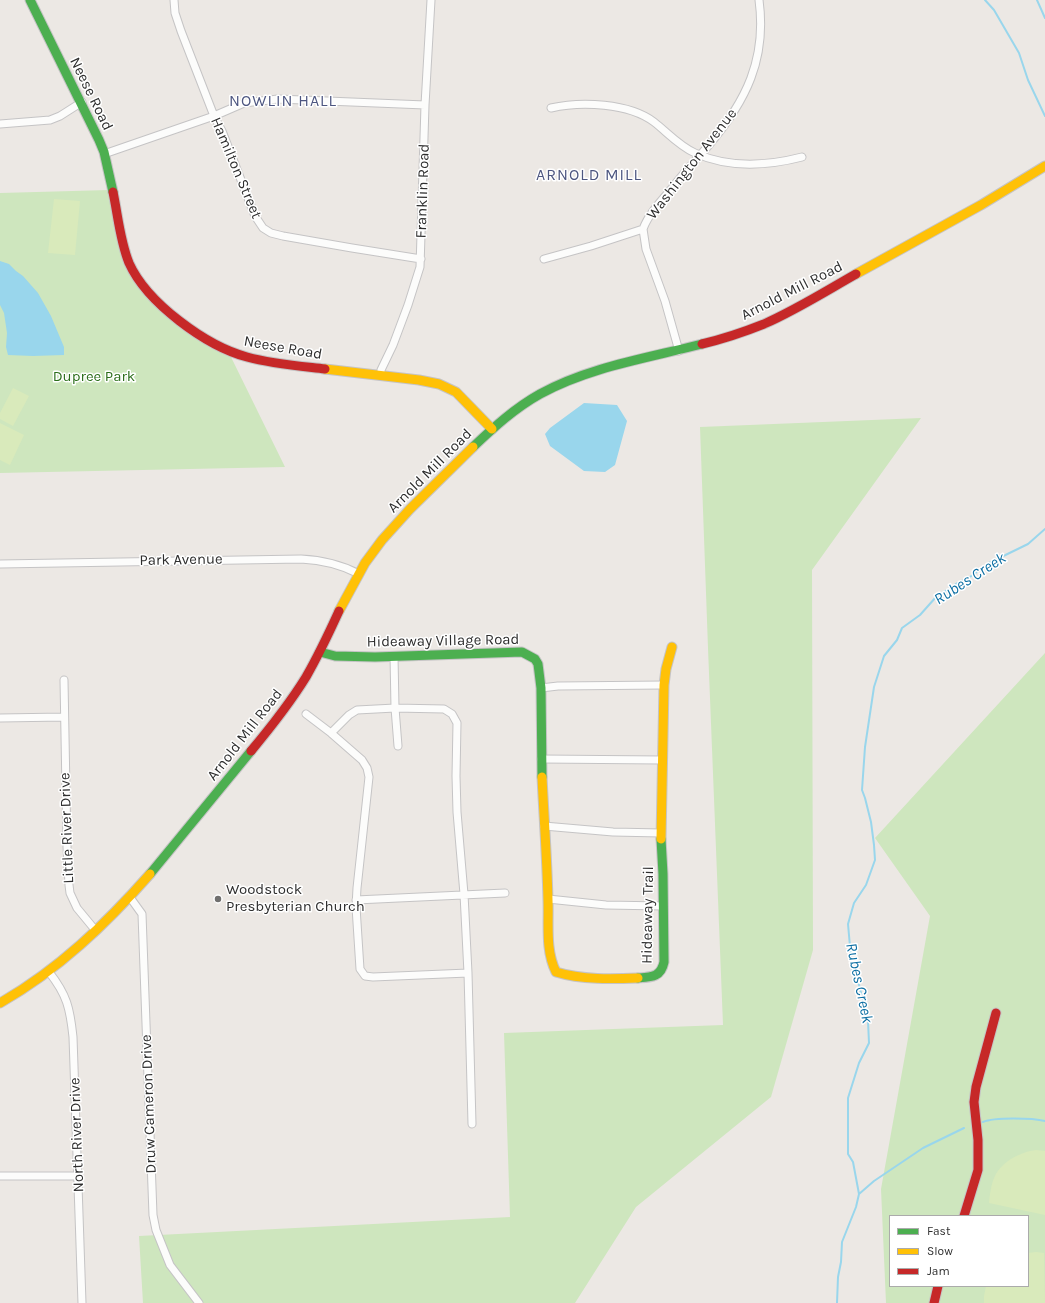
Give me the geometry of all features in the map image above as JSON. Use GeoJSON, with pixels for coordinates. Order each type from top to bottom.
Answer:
{"type":"FeatureCollection","features":[{"type":"Feature","properties":{"kind":"street","name":"Neese Road"},"geometry":{"type":"LineString","coordinates":[[30,0],[82,102],[104,154],[116,204],[124,249],[129,264],[155,300],[175,317],[214,343],[241,356],[262,361],[432,382],[456,392],[492,429]]}},
{"type":"Feature","properties":{"kind":"street","name":"Hamilton Street"},"geometry":{"type":"LineString","coordinates":[[174,0],[181,31],[214,116],[222,131],[255,216],[263,228],[271,233],[283,236],[359,250],[421,258]]}},
{"type":"Feature","properties":{"kind":"street","name":"Franklin Road"},"geometry":{"type":"LineString","coordinates":[[381,375],[381,370],[393,345],[408,305],[417,277],[421,258],[425,105],[431,0]]}},
{"type":"Feature","properties":{"kind":"street","name":"Washington Avenue"},"geometry":{"type":"LineString","coordinates":[[679,351],[665,301],[646,249],[643,229],[656,208],[683,173],[709,145],[740,103],[754,71],[758,52],[761,30],[759,0]]}},
{"type":"Feature","properties":{"kind":"street"},"geometry":{"type":"LineString","coordinates":[[104,154],[214,116],[244,103],[278,99],[425,105]]}},
{"type":"Feature","properties":{"kind":"street"},"geometry":{"type":"LineString","coordinates":[[0,124],[50,120],[60,116],[82,102]]}},
{"type":"Feature","properties":{"kind":"street"},"geometry":{"type":"LineString","coordinates":[[551,108],[570,105],[594,105],[615,107],[638,112],[655,122],[667,134],[689,150],[700,155],[731,164],[778,161],[802,157]]}},
{"type":"Feature","properties":{"kind":"street","name":"Arnold Mill Road"},"geometry":{"type":"LineString","coordinates":[[0,1003],[49,972],[96,931],[130,896],[189,828],[266,732],[297,690],[320,652],[359,574],[373,551],[395,524],[492,429],[532,400],[567,382],[603,369],[679,351],[749,330],[791,310],[923,238],[1045,166]]}},
{"type":"Feature","properties":{"kind":"street"},"geometry":{"type":"LineString","coordinates":[[544,259],[643,229]]}},
{"type":"Feature","properties":{"kind":"street","name":"Park Avenue"},"geometry":{"type":"LineString","coordinates":[[0,564],[314,559],[331,562],[359,574]]}},
{"type":"Feature","properties":{"kind":"street","name":"Hideaway Trail"},"geometry":{"type":"LineString","coordinates":[[541,688],[541,759],[549,952],[552,964],[556,972],[567,975],[619,978],[650,977],[657,975],[662,970],[664,962],[661,833],[662,760],[664,685],[666,669],[672,647]]}},
{"type":"Feature","properties":{"kind":"street","name":"Hideaway Village Road"},"geometry":{"type":"LineString","coordinates":[[320,652],[335,656],[394,656],[522,652],[535,658],[538,664],[541,688]]}},
{"type":"Feature","properties":{"kind":"street"},"geometry":{"type":"LineString","coordinates":[[394,656],[395,708],[398,746]]}},
{"type":"Feature","properties":{"kind":"street","name":"Little River Drive"},"geometry":{"type":"LineString","coordinates":[[64,680],[68,885],[77,908],[96,931]]}},
{"type":"Feature","properties":{"kind":"street"},"geometry":{"type":"LineString","coordinates":[[541,688],[558,686],[664,685]]}},
{"type":"Feature","properties":{"kind":"street"},"geometry":{"type":"LineString","coordinates":[[331,733],[349,715],[357,710],[395,708],[444,709],[452,714],[457,723],[457,812],[464,894],[468,973],[472,1124]]}},
{"type":"Feature","properties":{"kind":"street"},"geometry":{"type":"LineString","coordinates":[[306,714],[362,760],[368,768],[370,777],[356,900],[360,970],[365,976],[468,973]]}},
{"type":"Feature","properties":{"kind":"street"},"geometry":{"type":"LineString","coordinates":[[0,718],[64,718]]}},
{"type":"Feature","properties":{"kind":"street"},"geometry":{"type":"LineString","coordinates":[[541,759],[662,760]]}},
{"type":"Feature","properties":{"kind":"street"},"geometry":{"type":"LineString","coordinates":[[544,826],[613,832],[661,833]]}},
{"type":"Feature","properties":{"kind":"street"},"geometry":{"type":"LineString","coordinates":[[356,900],[505,892]]}},
{"type":"Feature","properties":{"kind":"street","name":"Druw Cameron Drive"},"geometry":{"type":"LineString","coordinates":[[130,896],[142,914],[153,1215],[156,1230],[170,1265],[199,1303]]}},
{"type":"Feature","properties":{"kind":"street"},"geometry":{"type":"LineString","coordinates":[[548,899],[606,905],[663,906]]}},
{"type":"Feature","properties":{"kind":"street","name":"North River Drive"},"geometry":{"type":"LineString","coordinates":[[49,972],[65,996],[71,1018],[73,1036],[82,1303]]}},
{"type":"Feature","properties":{"kind":"street"},"geometry":{"type":"LineString","coordinates":[[964,1215],[976,1182],[978,1170],[974,1102],[976,1087],[996,1013]]}},
{"type":"Feature","properties":{"kind":"street"},"geometry":{"type":"LineString","coordinates":[[0,1176],[78,1176]]}},
{"type":"Feature","properties":{"kind":"street"},"geometry":{"type":"LineString","coordinates":[[934,1303],[938,1287]]}},
{"type":"Feature","properties":{"kind":"green space","name":"Dupree Park"},"geometry":{"type":"Polygon","coordinates":[[[109,190],[135,282],[231,357],[285,467],[0,473],[0,193],[109,190]]]}},
{"type":"Feature","properties":{"kind":"green space"},"geometry":{"type":"Polygon","coordinates":[[[54,199],[80,201],[75,255],[48,253],[54,199]]]}},
{"type":"Feature","properties":{"kind":"green space"},"geometry":{"type":"Polygon","coordinates":[[[13,388],[29,396],[13,426],[0,419],[0,413],[13,388]]]}},
{"type":"Feature","properties":{"kind":"green space"},"geometry":{"type":"Polygon","coordinates":[[[921,418],[812,570],[813,950],[771,1097],[636,1207],[575,1303],[143,1303],[139,1236],[510,1217],[504,1033],[723,1025],[700,427],[921,418]]]}},
{"type":"Feature","properties":{"kind":"green space"},"geometry":{"type":"Polygon","coordinates":[[[0,423],[24,435],[10,465],[0,460],[0,423]]]}},
{"type":"Feature","properties":{"kind":"green space"},"geometry":{"type":"Polygon","coordinates":[[[1045,653],[1045,1303],[886,1303],[881,1189],[930,916],[875,838],[1045,653]]]}},
{"type":"Feature","properties":{"kind":"green space"},"geometry":{"type":"Polygon","coordinates":[[[1036,1150],[1045,1151],[1045,1215],[989,1203],[994,1179],[1002,1166],[1018,1155],[1036,1150]]]}},
{"type":"Feature","properties":{"kind":"green space"},"geometry":{"type":"Polygon","coordinates":[[[1029,1253],[1044,1253],[1045,1303],[984,1303],[986,1287],[1029,1287],[1029,1253]]]}},
{"type":"Feature","properties":{"kind":"water"},"geometry":{"type":"Polygon","coordinates":[[[0,261],[9,264],[23,276],[38,293],[51,316],[64,347],[64,355],[8,355],[6,347],[7,333],[4,313],[0,305],[0,261]]]}},
{"type":"Feature","properties":{"kind":"water"},"geometry":{"type":"Polygon","coordinates":[[[584,403],[617,405],[627,421],[615,465],[605,472],[584,471],[550,446],[545,434],[550,428],[584,403]]]}},
{"type":"Feature","properties":{"kind":"waterway"},"geometry":{"type":"LineString","coordinates":[[985,0],[994,10],[1019,53],[1028,80],[1045,116]]}},
{"type":"Feature","properties":{"kind":"waterway","name":"Rubes Creek"},"geometry":{"type":"LineString","coordinates":[[1037,0],[1045,18]]}},
{"type":"Feature","properties":{"kind":"waterway","name":"Rubes Creek"},"geometry":{"type":"LineString","coordinates":[[837,1303],[842,1242],[856,1207],[859,1194],[853,1162],[848,1154],[848,1098],[859,1063],[869,1043],[868,1021],[858,981],[852,969],[848,924],[854,903],[866,885],[875,860],[871,822],[862,790],[865,747],[874,687],[884,656],[897,640],[902,628],[920,615],[936,597],[970,577],[989,563],[1028,544],[1045,529]]}},
{"type":"Feature","properties":{"kind":"waterway"},"geometry":{"type":"LineString","coordinates":[[983,1122],[988,1120],[1014,1118],[1045,1121]]}},
{"type":"Feature","properties":{"kind":"waterway"},"geometry":{"type":"LineString","coordinates":[[859,1194],[874,1181],[923,1148],[964,1128]]}},
{"type":"Feature","properties":{"kind":"traffic: fast"},"geometry":{"type":"LineString","coordinates":[[30,0],[99,140],[104,152],[113,192]]}},
{"type":"Feature","properties":{"kind":"traffic: fast"},"geometry":{"type":"LineString","coordinates":[[473,447],[522,405],[559,385],[578,377],[619,364],[702,344]]}},
{"type":"Feature","properties":{"kind":"traffic: fast"},"geometry":{"type":"LineString","coordinates":[[320,652],[335,656],[375,657],[522,652],[535,659],[538,664],[541,688],[542,777]]}},
{"type":"Feature","properties":{"kind":"traffic: fast"},"geometry":{"type":"LineString","coordinates":[[150,874],[251,751]]}},
{"type":"Feature","properties":{"kind":"traffic: fast"},"geometry":{"type":"LineString","coordinates":[[638,978],[655,975],[661,971],[664,962],[661,839]]}},
{"type":"Feature","properties":{"kind":"traffic: slow"},"geometry":{"type":"LineString","coordinates":[[856,274],[981,205],[1045,166]]}},
{"type":"Feature","properties":{"kind":"traffic: slow"},"geometry":{"type":"LineString","coordinates":[[325,369],[419,380],[439,384],[456,392],[492,429]]}},
{"type":"Feature","properties":{"kind":"traffic: slow"},"geometry":{"type":"LineString","coordinates":[[339,611],[365,563],[382,540],[410,509],[473,447]]}},
{"type":"Feature","properties":{"kind":"traffic: slow"},"geometry":{"type":"LineString","coordinates":[[661,839],[664,685],[666,669],[672,647]]}},
{"type":"Feature","properties":{"kind":"traffic: slow"},"geometry":{"type":"LineString","coordinates":[[542,777],[547,869],[548,937],[550,955],[556,972],[587,978],[638,978]]}},
{"type":"Feature","properties":{"kind":"traffic: slow"},"geometry":{"type":"LineString","coordinates":[[0,1003],[42,976],[80,945],[116,911],[150,874]]}},
{"type":"Feature","properties":{"kind":"traffic: jam"},"geometry":{"type":"LineString","coordinates":[[113,192],[121,237],[129,263],[149,293],[179,321],[214,343],[247,357],[276,363],[325,369]]}},
{"type":"Feature","properties":{"kind":"traffic: jam"},"geometry":{"type":"LineString","coordinates":[[702,344],[733,335],[776,319],[856,274]]}},
{"type":"Feature","properties":{"kind":"traffic: jam"},"geometry":{"type":"LineString","coordinates":[[251,751],[280,715],[306,677],[339,611]]}},
{"type":"Feature","properties":{"kind":"traffic: jam"},"geometry":{"type":"LineString","coordinates":[[964,1215],[978,1170],[978,1140],[974,1102],[976,1087],[996,1013]]}},
{"type":"Feature","properties":{"kind":"traffic: jam"},"geometry":{"type":"LineString","coordinates":[[934,1303],[938,1287]]}},
{"type":"Feature","properties":{"kind":"place","name":"Woodstock Presbyterian Church"},"geometry":{"type":"Point","coordinates":[218,899]}},
{"type":"Feature","properties":{"kind":"district","name":"NOWLIN HALL"},"geometry":{"type":"Point","coordinates":[283,101]}},
{"type":"Feature","properties":{"kind":"district","name":"ARNOLD MILL"},"geometry":{"type":"Point","coordinates":[589,175]}}]}
